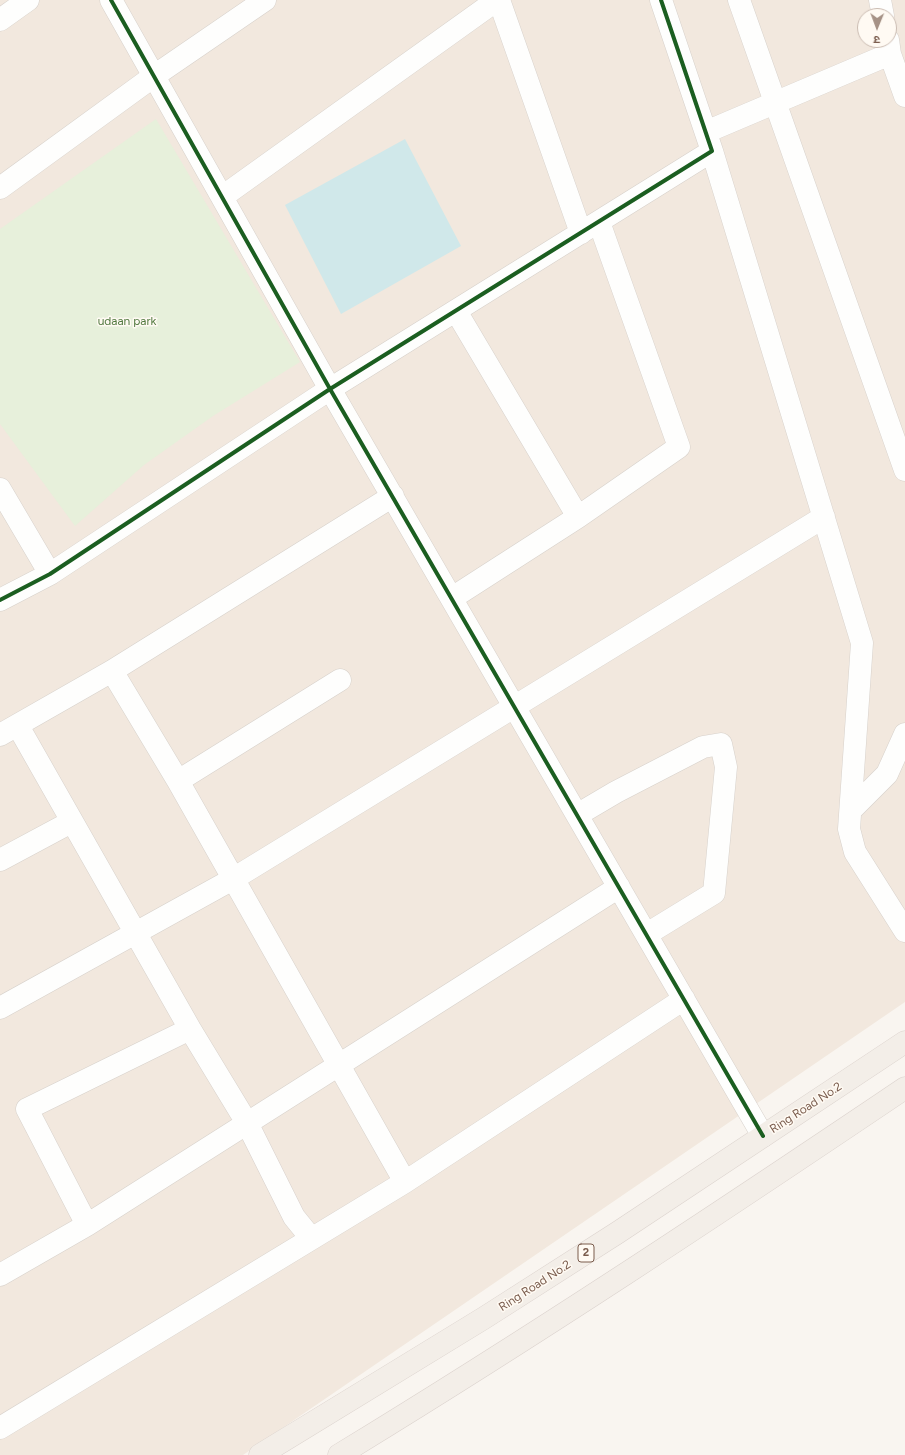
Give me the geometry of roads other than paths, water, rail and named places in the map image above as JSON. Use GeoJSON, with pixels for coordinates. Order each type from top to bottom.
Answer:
{"type":"FeatureCollection","features":[{"type":"Feature","properties":{"kind":"main road","name":"Ring Road No.2"},"geometry":{"type":"LineString","coordinates":[[260,1455],[491,1314],[617,1233],[905,1042]]}},
{"type":"Feature","properties":{"kind":"main road"},"geometry":{"type":"LineString","coordinates":[[340,1455],[472,1374],[714,1216],[905,1088]]}},
{"type":"Feature","properties":{"kind":"street"},"geometry":{"type":"LineString","coordinates":[[0,20],[28,0]]}},
{"type":"Feature","properties":{"kind":"street"},"geometry":{"type":"LineString","coordinates":[[111,0],[330,388],[763,1136]]}},
{"type":"Feature","properties":{"kind":"street"},"geometry":{"type":"LineString","coordinates":[[0,188],[154,76],[266,0]]}},
{"type":"Feature","properties":{"kind":"street"},"geometry":{"type":"LineString","coordinates":[[222,197],[498,0],[679,447],[578,517],[452,598]]}},
{"type":"Feature","properties":{"kind":"street"},"geometry":{"type":"LineString","coordinates":[[661,0],[709,142],[862,643],[850,810],[850,829],[855,852],[905,931]]}},
{"type":"Feature","properties":{"kind":"street"},"geometry":{"type":"LineString","coordinates":[[740,0],[905,470]]}},
{"type":"Feature","properties":{"kind":"street"},"geometry":{"type":"LineString","coordinates":[[0,600],[50,574],[330,388],[590,227],[709,142],[775,102],[887,48]]}},
{"type":"Feature","properties":{"kind":"street"},"geometry":{"type":"LineString","coordinates":[[889,48],[905,96]]}},
{"type":"Feature","properties":{"kind":"street"},"geometry":{"type":"LineString","coordinates":[[456,311],[578,517]]}},
{"type":"Feature","properties":{"kind":"street"},"geometry":{"type":"LineString","coordinates":[[0,489],[50,574]]}},
{"type":"Feature","properties":{"kind":"street"},"geometry":{"type":"LineString","coordinates":[[311,1238],[294,1217],[246,1123],[190,1029],[137,933],[71,822],[9,731],[112,671],[393,496]]}},
{"type":"Feature","properties":{"kind":"street"},"geometry":{"type":"LineString","coordinates":[[0,1008],[233,879],[824,517]]}},
{"type":"Feature","properties":{"kind":"street"},"geometry":{"type":"LineString","coordinates":[[112,671],[178,781],[405,1182]]}},
{"type":"Feature","properties":{"kind":"street"},"geometry":{"type":"LineString","coordinates":[[178,781],[340,680]]}},
{"type":"Feature","properties":{"kind":"street"},"geometry":{"type":"LineString","coordinates":[[850,810],[888,774],[905,734]]}},
{"type":"Feature","properties":{"kind":"street"},"geometry":{"type":"LineString","coordinates":[[578,815],[703,747],[721,744],[726,767],[714,893],[647,934]]}},
{"type":"Feature","properties":{"kind":"street"},"geometry":{"type":"LineString","coordinates":[[0,860],[71,822]]}},
{"type":"Feature","properties":{"kind":"street"},"geometry":{"type":"LineString","coordinates":[[0,1276],[87,1225],[619,887]]}},
{"type":"Feature","properties":{"kind":"street"},"geometry":{"type":"LineString","coordinates":[[0,1428],[405,1182],[684,999]]}},
{"type":"Feature","properties":{"kind":"street"},"geometry":{"type":"LineString","coordinates":[[87,1225],[27,1109],[190,1029]]}},
{"type":"Feature","properties":{"kind":"water"},"geometry":{"type":"Polygon","coordinates":[[[405,139],[461,246],[341,314],[285,205],[405,139]]]}},
{"type":"Feature","properties":{"kind":"park label","name":"udaan park"},"geometry":{"type":"Point","coordinates":[127,321]}}]}
